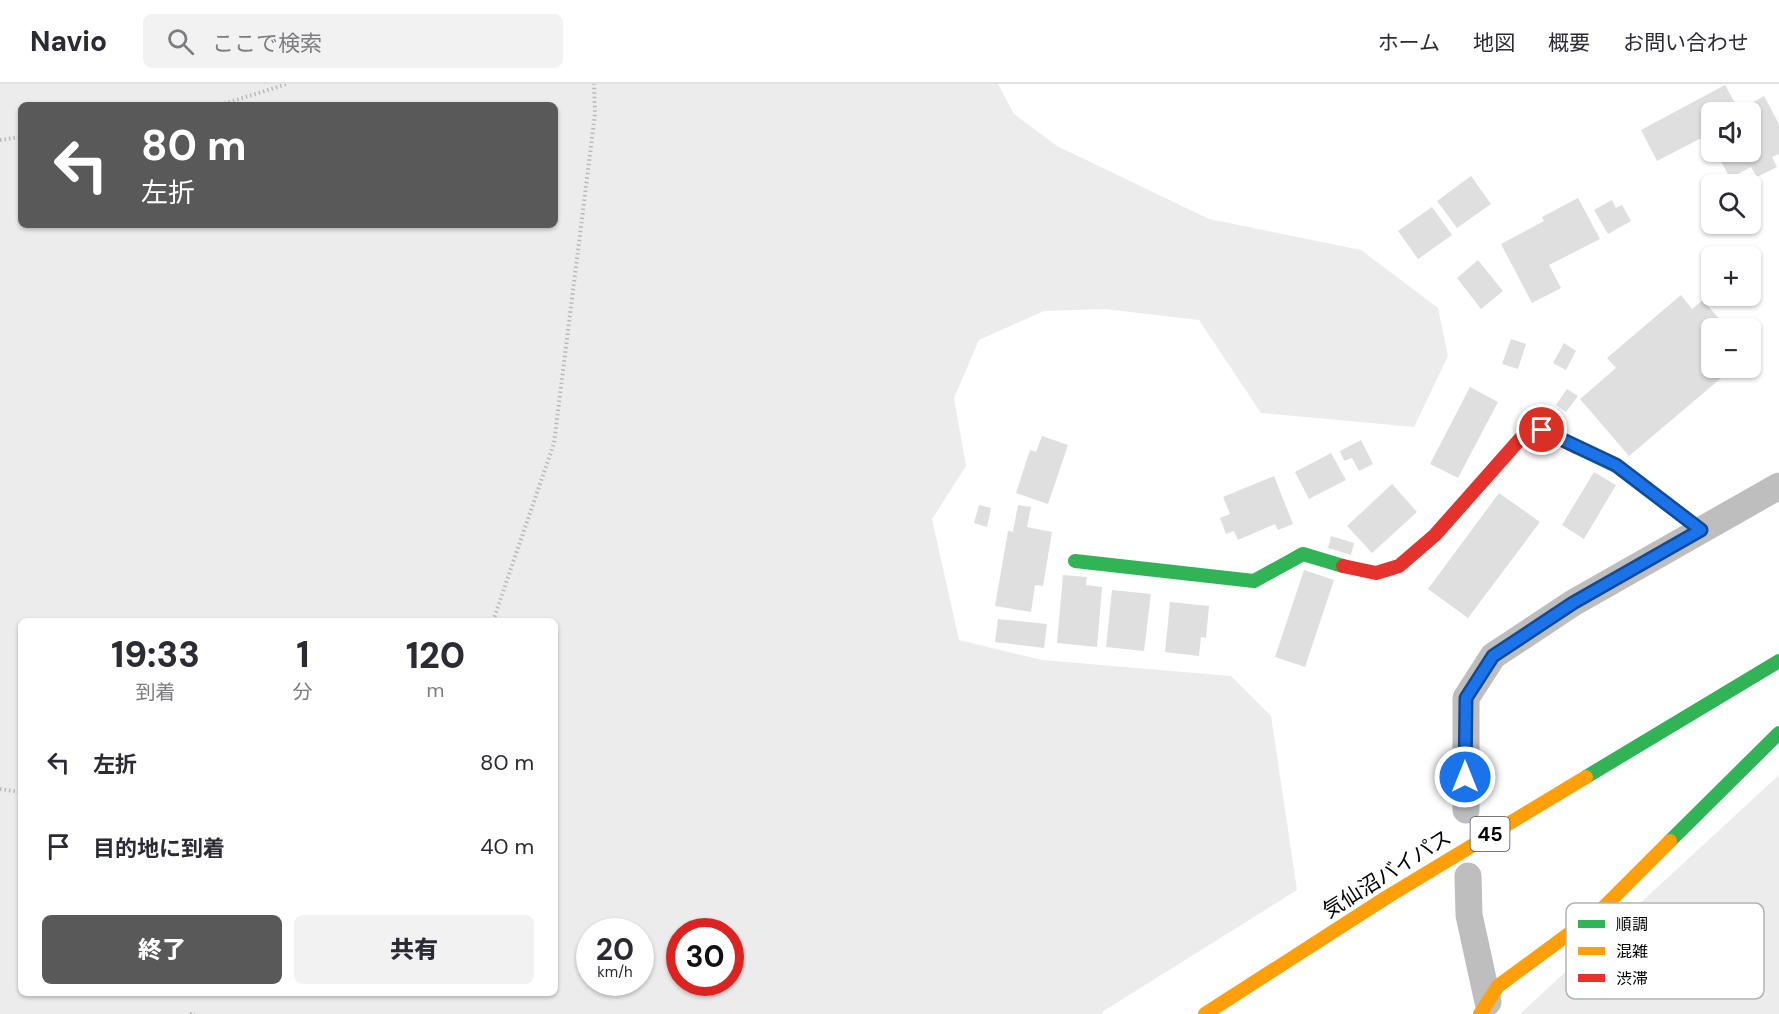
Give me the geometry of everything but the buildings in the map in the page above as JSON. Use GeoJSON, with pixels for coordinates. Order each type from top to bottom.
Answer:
{"type":"FeatureCollection","features":[{"type":"Feature","properties":{"kind":"main road"},"geometry":{"type":"LineString","coordinates":[[1074,561],[1254,581],[1303,554],[1355,569],[1384,572],[1415,555],[1521,438],[1542,430],[1616,465],[1701,530]]}},
{"type":"Feature","properties":{"kind":"main road","name":"気仙沼バイパス"},"geometry":{"type":"LineString","coordinates":[[1205,1014],[1387,897],[1779,661]]}},
{"type":"Feature","properties":{"kind":"main road"},"geometry":{"type":"LineString","coordinates":[[1608,903],[1779,733]]}},
{"type":"Feature","properties":{"kind":"main road"},"geometry":{"type":"LineString","coordinates":[[1484,1008],[1498,986],[1566,936]]}},
{"type":"Feature","properties":{"kind":"street"},"geometry":{"type":"LineString","coordinates":[[1466,810],[1466,698],[1493,656],[1573,603],[1779,486]]}},
{"type":"Feature","properties":{"kind":"street"},"geometry":{"type":"LineString","coordinates":[[1468,876],[1469,915],[1484,1008]]}},
{"type":"Feature","properties":{"kind":"path"},"geometry":{"type":"LineString","coordinates":[[230,102],[287,84]]}},
{"type":"Feature","properties":{"kind":"path"},"geometry":{"type":"LineString","coordinates":[[494,618],[554,443],[595,114],[594,84]]}},
{"type":"Feature","properties":{"kind":"path"},"geometry":{"type":"LineString","coordinates":[[0,140],[18,137]]}},
{"type":"Feature","properties":{"kind":"path"},"geometry":{"type":"LineString","coordinates":[[0,789],[18,792]]}},
{"type":"Feature","properties":{"kind":"shaded area"},"geometry":{"type":"Polygon","coordinates":[[[0,84],[998,84],[1014,114],[1057,146],[1209,219],[1361,250],[1438,308],[1448,356],[1414,427],[1261,413],[1199,320],[1105,309],[1044,311],[979,340],[954,398],[966,466],[932,519],[959,640],[1042,660],[1231,676],[1271,716],[1297,890],[1102,1012],[1103,1014],[0,1014],[0,84]]]}},
{"type":"Feature","properties":{"kind":"shaded area"},"geometry":{"type":"Polygon","coordinates":[[[1779,775],[1779,1014],[1520,1014],[1566,971],[1566,999],[1764,999],[1764,903],[1640,903],[1779,775]]]}},
{"type":"Feature","properties":{"kind":"traffic: fast"},"geometry":{"type":"LineString","coordinates":[[1576,447],[1616,466],[1701,530]]}},
{"type":"Feature","properties":{"kind":"traffic: fast"},"geometry":{"type":"LineString","coordinates":[[1075,561],[1254,581],[1303,554],[1343,566]]}},
{"type":"Feature","properties":{"kind":"traffic: fast"},"geometry":{"type":"LineString","coordinates":[[1586,777],[1779,661]]}},
{"type":"Feature","properties":{"kind":"traffic: fast"},"geometry":{"type":"LineString","coordinates":[[1670,841],[1779,733]]}},
{"type":"Feature","properties":{"kind":"traffic: slow"},"geometry":{"type":"LineString","coordinates":[[1205,1014],[1387,897],[1586,777]]}},
{"type":"Feature","properties":{"kind":"traffic: slow"},"geometry":{"type":"LineString","coordinates":[[1608,903],[1670,841]]}},
{"type":"Feature","properties":{"kind":"traffic: slow"},"geometry":{"type":"LineString","coordinates":[[1480,1014],[1498,986],[1566,936]]}},
{"type":"Feature","properties":{"kind":"traffic: jam"},"geometry":{"type":"LineString","coordinates":[[1343,566],[1376,573],[1399,566],[1435,535],[1521,438],[1542,430],[1576,447]]}},
{"type":"Feature","properties":{"kind":"route"},"geometry":{"type":"LineString","coordinates":[[1465,777],[1466,698],[1493,656],[1573,603],[1701,530],[1616,465],[1542,430]]}}]}
